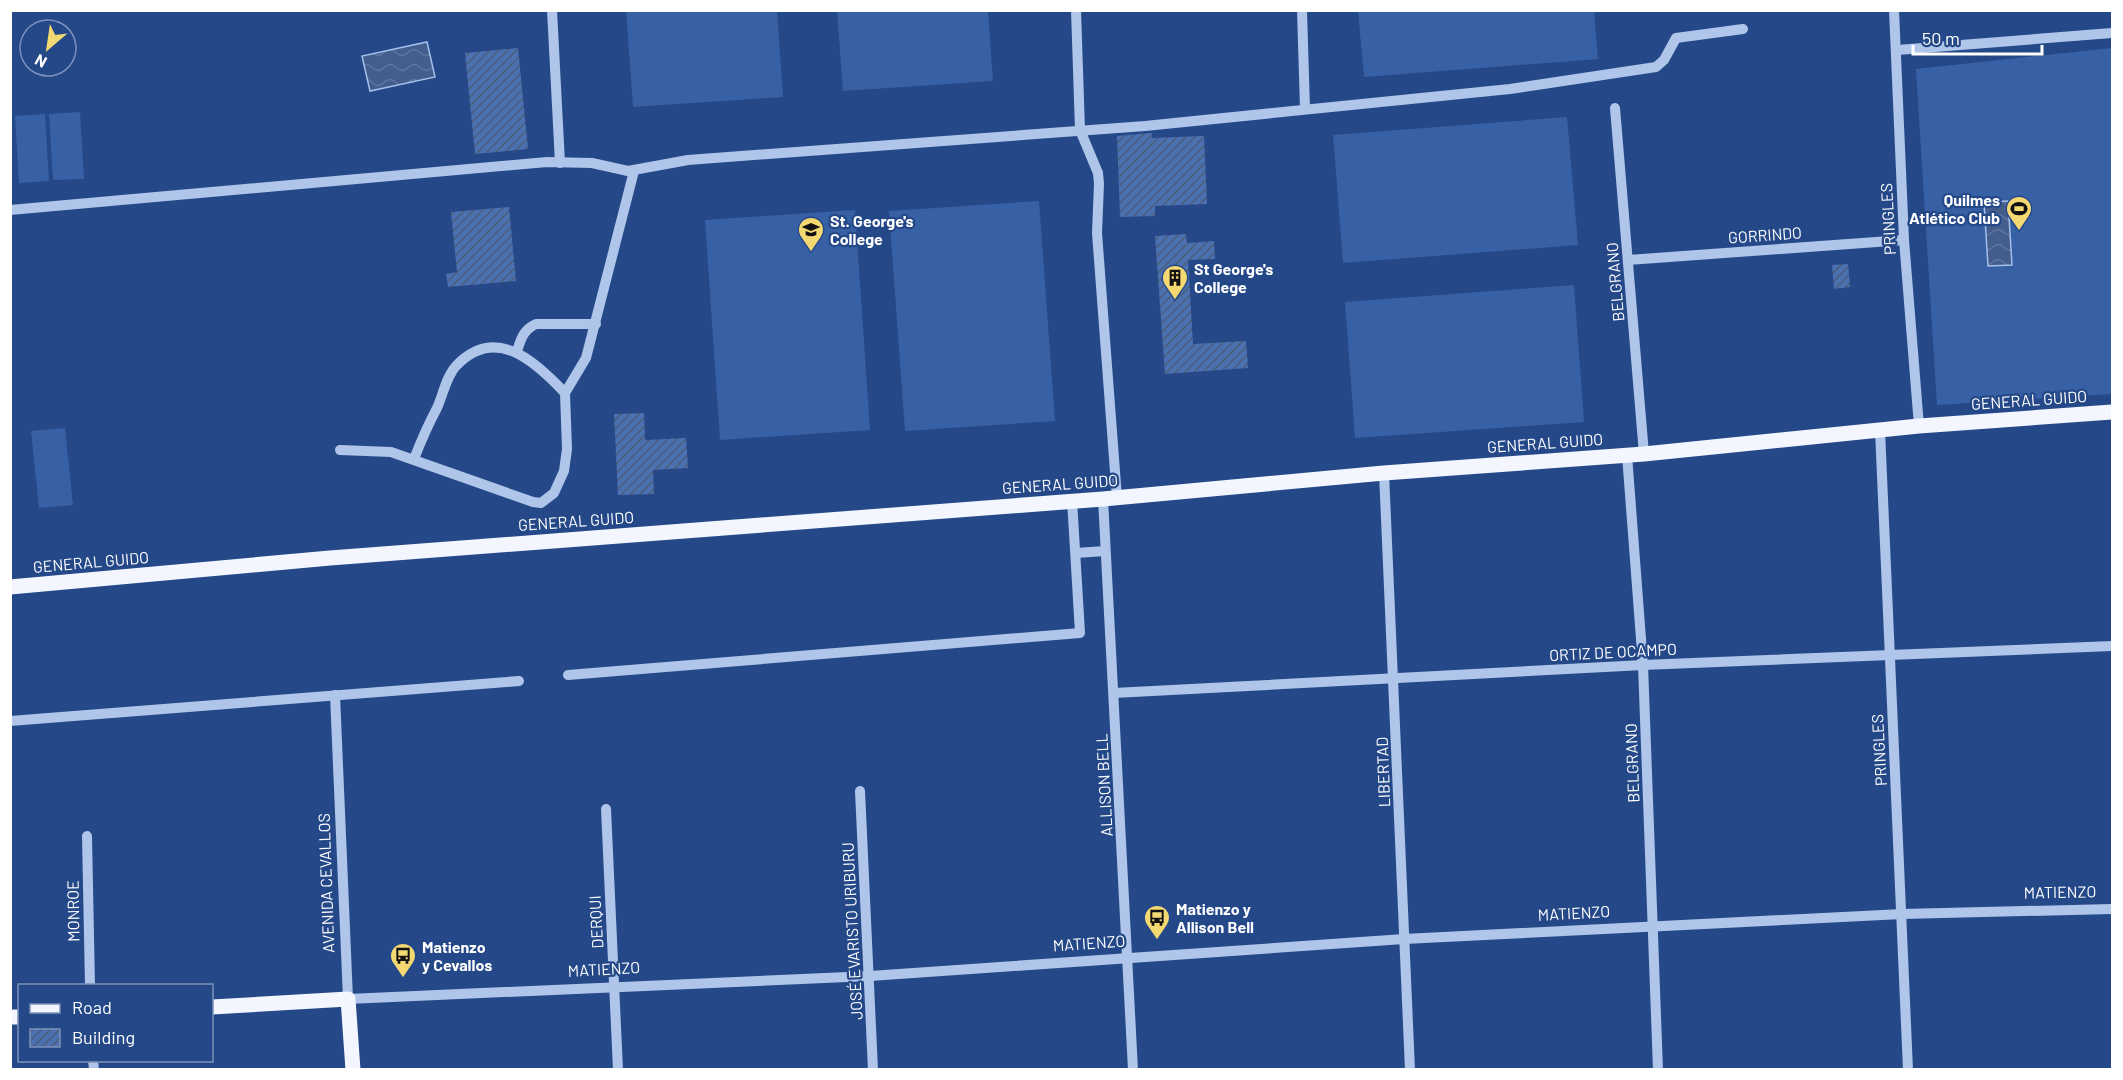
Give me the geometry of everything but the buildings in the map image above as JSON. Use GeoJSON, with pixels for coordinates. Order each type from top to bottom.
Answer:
{"type":"FeatureCollection","features":[{"type":"Feature","properties":{"kind":"main road","name":"GENERAL GUIDO"},"geometry":{"type":"LineString","coordinates":[[10,587],[342,557],[1072,500],[1110,499],[1384,473],[1627,455],[1919,426],[2112,412]]}},
{"type":"Feature","properties":{"kind":"main road","name":"MATIENZO"},"geometry":{"type":"LineString","coordinates":[[213,1007],[348,999]]}},
{"type":"Feature","properties":{"kind":"main road","name":"AVENIDA CEVALLOS"},"geometry":{"type":"LineString","coordinates":[[348,999],[353,1070]]}},
{"type":"Feature","properties":{"kind":"street"},"geometry":{"type":"LineString","coordinates":[[552,10],[560,163]]}},
{"type":"Feature","properties":{"kind":"street","name":"ALLISON BELL"},"geometry":{"type":"LineString","coordinates":[[1076,10],[1081,138],[1098,173],[1099,184],[1097,233],[1110,499],[1105,551],[1133,1070]]}},
{"type":"Feature","properties":{"kind":"street"},"geometry":{"type":"LineString","coordinates":[[1302,10],[1305,109]]}},
{"type":"Feature","properties":{"kind":"street","name":"PRINGLES"},"geometry":{"type":"LineString","coordinates":[[1894,10],[1904,240],[1919,426]]}},
{"type":"Feature","properties":{"kind":"street"},"geometry":{"type":"LineString","coordinates":[[10,210],[560,163],[592,163],[634,171],[688,160],[1145,126],[1510,89],[1656,67],[1664,60],[1676,38],[1743,29]]}},
{"type":"Feature","properties":{"kind":"street"},"geometry":{"type":"LineString","coordinates":[[1897,50],[2112,33]]}},
{"type":"Feature","properties":{"kind":"street","name":"BELGRANO"},"geometry":{"type":"LineString","coordinates":[[1616,108],[1644,453]]}},
{"type":"Feature","properties":{"kind":"street"},"geometry":{"type":"LineString","coordinates":[[340,450],[377,450],[414,459],[541,503],[554,493],[564,471],[567,449],[565,393],[586,358],[634,171]]}},
{"type":"Feature","properties":{"kind":"street","name":"GORRINDO"},"geometry":{"type":"LineString","coordinates":[[1628,260],[1904,240]]}},
{"type":"Feature","properties":{"kind":"street"},"geometry":{"type":"LineString","coordinates":[[517,351],[523,334],[528,327],[536,324],[596,324]]}},
{"type":"Feature","properties":{"kind":"street"},"geometry":{"type":"LineString","coordinates":[[414,459],[428,422],[456,366],[483,348],[496,347],[517,351],[565,393]]}},
{"type":"Feature","properties":{"kind":"street","name":"PRINGLES"},"geometry":{"type":"LineString","coordinates":[[1880,430],[1908,1070]]}},
{"type":"Feature","properties":{"kind":"street","name":"BELGRANO"},"geometry":{"type":"LineString","coordinates":[[1627,455],[1643,665],[1658,1070]]}},
{"type":"Feature","properties":{"kind":"street","name":"LIBERTAD"},"geometry":{"type":"LineString","coordinates":[[1384,473],[1395,678],[1410,1070]]}},
{"type":"Feature","properties":{"kind":"street"},"geometry":{"type":"LineString","coordinates":[[568,675],[1080,633],[1072,500]]}},
{"type":"Feature","properties":{"kind":"street"},"geometry":{"type":"LineString","coordinates":[[1076,553],[1105,551]]}},
{"type":"Feature","properties":{"kind":"street","name":"ORTIZ DE OCAMPO"},"geometry":{"type":"LineString","coordinates":[[1114,693],[1643,665],[2112,646]]}},
{"type":"Feature","properties":{"kind":"street"},"geometry":{"type":"LineString","coordinates":[[10,721],[519,681]]}},
{"type":"Feature","properties":{"kind":"street","name":"AVENIDA CEVALLOS"},"geometry":{"type":"LineString","coordinates":[[335,695],[348,999]]}},
{"type":"Feature","properties":{"kind":"street","name":"JOSÉ EVARISTO URIBURU"},"geometry":{"type":"LineString","coordinates":[[860,791],[873,1070]]}},
{"type":"Feature","properties":{"kind":"street","name":"DERQUI"},"geometry":{"type":"LineString","coordinates":[[606,809],[618,1070]]}},
{"type":"Feature","properties":{"kind":"street","name":"MONROE"},"geometry":{"type":"LineString","coordinates":[[87,836],[90,984]]}},
{"type":"Feature","properties":{"kind":"street","name":"MATIENZO"},"geometry":{"type":"LineString","coordinates":[[348,999],[870,976],[1404,939],[1902,914],[2112,909]]}},
{"type":"Feature","properties":{"kind":"shaded area"},"geometry":{"type":"Polygon","coordinates":[[[626,11],[777,11],[783,97],[633,107],[626,11]]]}},
{"type":"Feature","properties":{"kind":"shaded area"},"geometry":{"type":"Polygon","coordinates":[[[837,11],[988,11],[993,81],[843,91],[837,11]]]}},
{"type":"Feature","properties":{"kind":"shaded area"},"geometry":{"type":"Polygon","coordinates":[[[1358,11],[1594,11],[1598,59],[1364,77],[1358,11]]]}},
{"type":"Feature","properties":{"kind":"shaded area","name":"Quilmes Atlético Club"},"geometry":{"type":"Polygon","coordinates":[[[2112,48],[2112,394],[1937,405],[1916,69],[2112,48]]]}},
{"type":"Feature","properties":{"kind":"shaded area"},"geometry":{"type":"Polygon","coordinates":[[[80,112],[84,179],[53,180],[49,114],[80,112]]]}},
{"type":"Feature","properties":{"kind":"shaded area"},"geometry":{"type":"Polygon","coordinates":[[[45,114],[49,181],[19,183],[15,116],[45,114]]]}},
{"type":"Feature","properties":{"kind":"shaded area"},"geometry":{"type":"Polygon","coordinates":[[[1567,117],[1578,245],[1343,263],[1333,135],[1567,117]]]}},
{"type":"Feature","properties":{"kind":"shaded area"},"geometry":{"type":"Polygon","coordinates":[[[1039,201],[1055,421],[905,431],[889,211],[1039,201]]]}},
{"type":"Feature","properties":{"kind":"shaded area"},"geometry":{"type":"Polygon","coordinates":[[[855,210],[870,430],[720,440],[705,220],[855,210]]]}},
{"type":"Feature","properties":{"kind":"shaded area"},"geometry":{"type":"Polygon","coordinates":[[[1574,285],[1584,422],[1355,438],[1345,302],[1574,285]]]}},
{"type":"Feature","properties":{"kind":"shaded area"},"geometry":{"type":"Polygon","coordinates":[[[65,428],[73,505],[39,508],[31,431],[65,428]]]}},
{"type":"Feature","properties":{"kind":"water"},"geometry":{"type":"Polygon","coordinates":[[[427,42],[435,77],[370,91],[362,56],[427,42]]]}},
{"type":"Feature","properties":{"kind":"water"},"geometry":{"type":"Polygon","coordinates":[[[2008,201],[2012,265],[1988,266],[1984,202],[2008,201]]]}},
{"type":"Feature","properties":{"kind":"place","name":"Quilmes Atlético Club"},"geometry":{"type":"Point","coordinates":[2019,232]}},
{"type":"Feature","properties":{"kind":"place","name":"St. George's College"},"geometry":{"type":"Point","coordinates":[811,253]}},
{"type":"Feature","properties":{"kind":"place","name":"St George's College"},"geometry":{"type":"Point","coordinates":[1175,301]}},
{"type":"Feature","properties":{"kind":"place","name":"Matienzo y Allison Bell"},"geometry":{"type":"Point","coordinates":[1157,941]}},
{"type":"Feature","properties":{"kind":"place","name":"Matienzo y Cevallos"},"geometry":{"type":"Point","coordinates":[403,979]}}]}
